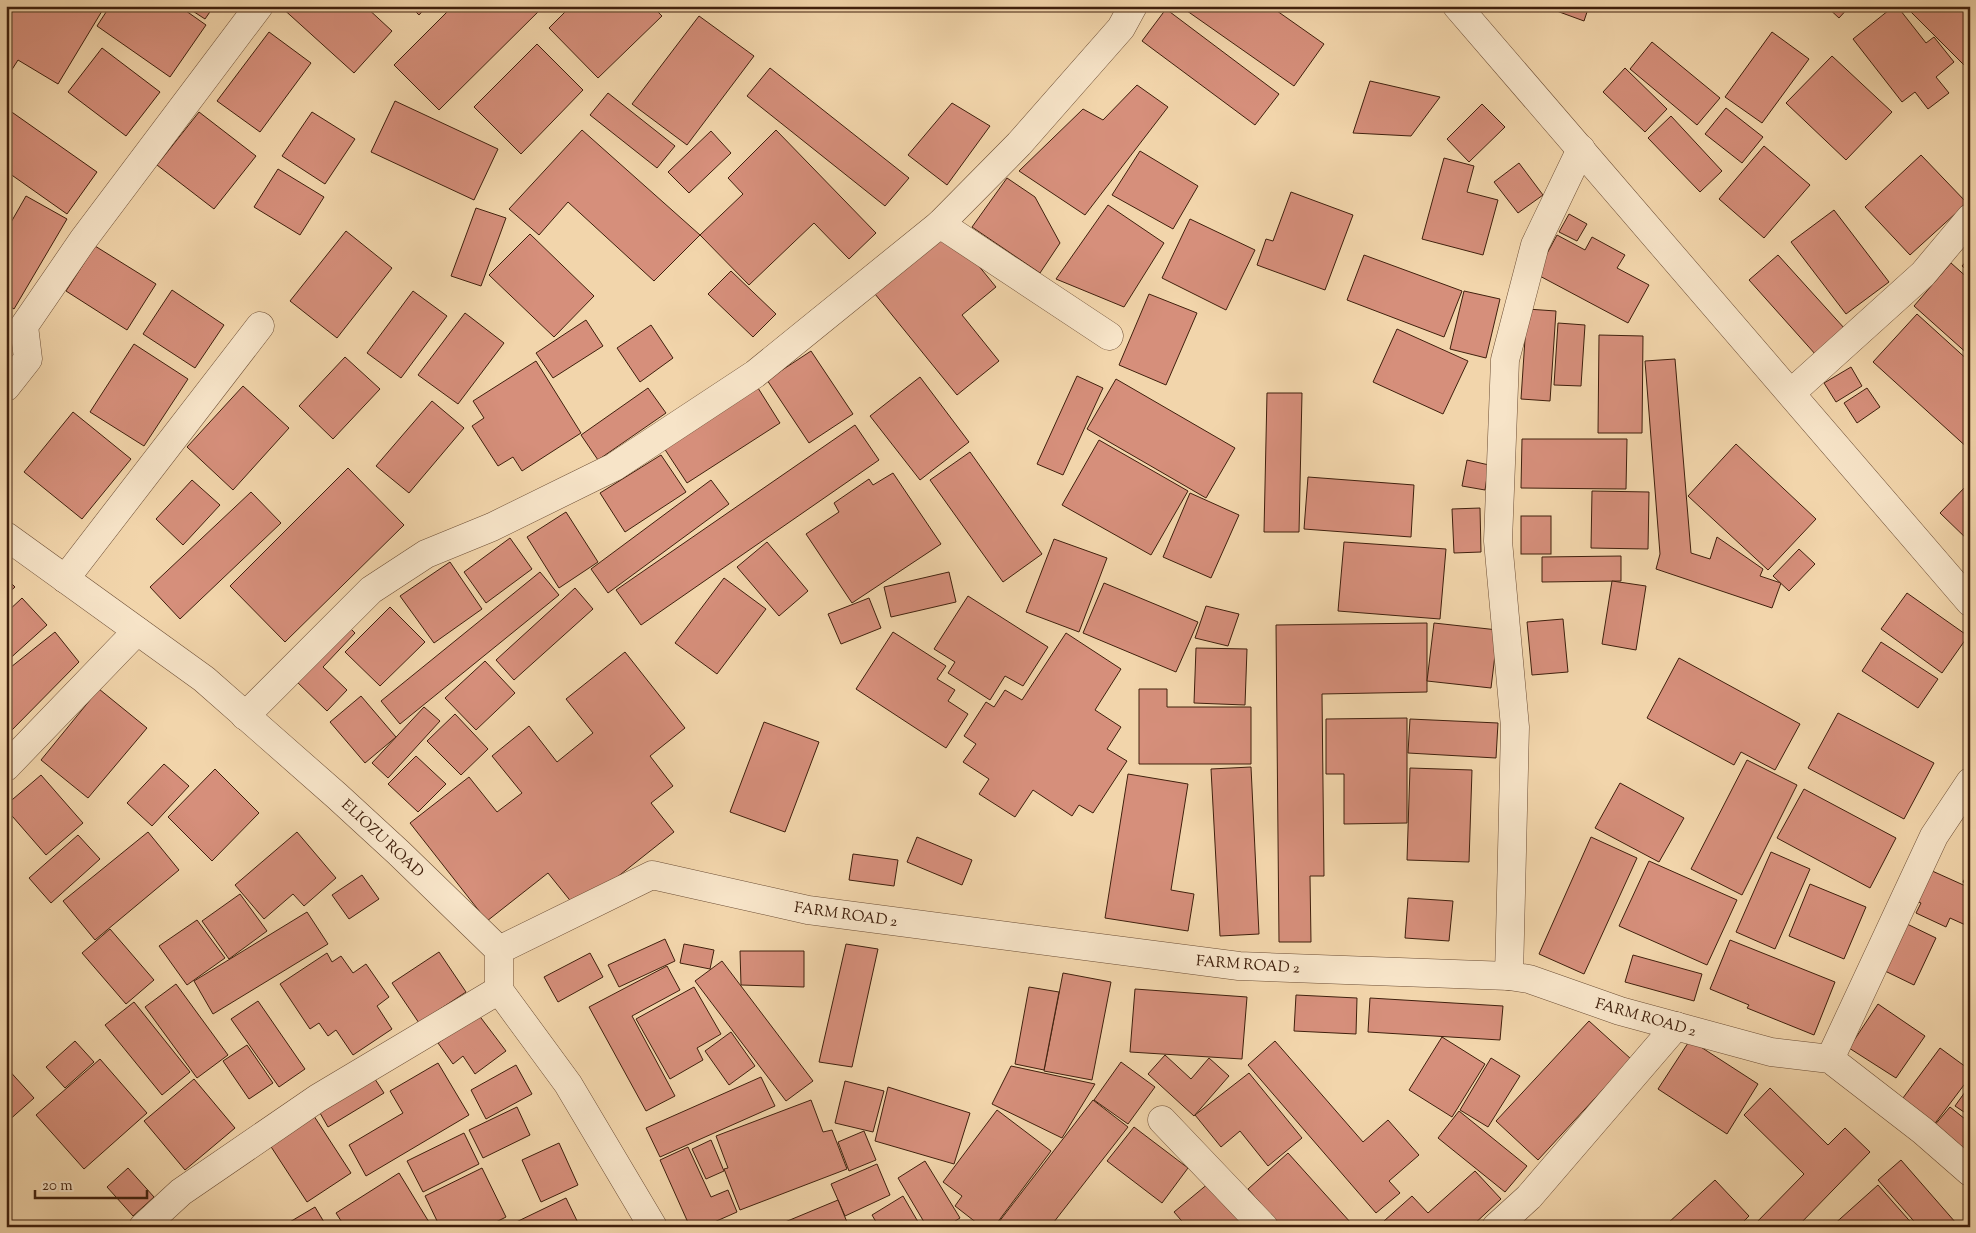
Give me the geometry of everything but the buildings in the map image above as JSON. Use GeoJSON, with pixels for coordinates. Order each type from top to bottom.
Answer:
{"type":"FeatureCollection","features":[{"type":"Feature","properties":{"kind":"street"},"geometry":{"type":"LineString","coordinates":[[6,387],[28,359],[24,326],[83,240],[260,6]]}},
{"type":"Feature","properties":{"kind":"street"},"geometry":{"type":"LineString","coordinates":[[245,716],[371,590],[426,554],[492,527],[614,467],[755,374],[940,224],[1019,144],[1121,28],[1133,6]]}},
{"type":"Feature","properties":{"kind":"street"},"geometry":{"type":"LineString","coordinates":[[1456,6],[1582,149],[1970,602]]}},
{"type":"Feature","properties":{"kind":"street"},"geometry":{"type":"LineString","coordinates":[[1509,976],[1515,727],[1498,541],[1505,360],[1535,245],[1582,149]]}},
{"type":"Feature","properties":{"kind":"street"},"geometry":{"type":"LineString","coordinates":[[1791,393],[1923,274],[1970,218]]}},
{"type":"Feature","properties":{"kind":"street"},"geometry":{"type":"LineString","coordinates":[[940,224],[1109,336]]}},
{"type":"Feature","properties":{"kind":"street"},"geometry":{"type":"LineString","coordinates":[[65,579],[260,326]]}},
{"type":"Feature","properties":{"kind":"street","name":"ELIOZU ROAD"},"geometry":{"type":"LineString","coordinates":[[6,536],[204,679],[358,815],[499,950]]}},
{"type":"Feature","properties":{"kind":"street"},"geometry":{"type":"LineString","coordinates":[[6,767],[137,631]]}},
{"type":"Feature","properties":{"kind":"street"},"geometry":{"type":"LineString","coordinates":[[1970,782],[1934,836],[1830,1059],[1923,1131],[1970,1172]]}},
{"type":"Feature","properties":{"kind":"street","name":"FARM ROAD 2"},"geometry":{"type":"LineString","coordinates":[[499,950],[652,875],[808,910],[1239,966],[1509,976],[1529,979],[1620,1011],[1771,1052],[1830,1059]]}},
{"type":"Feature","properties":{"kind":"street"},"geometry":{"type":"LineString","coordinates":[[499,950],[499,990],[568,1084],[653,1227]]}},
{"type":"Feature","properties":{"kind":"street"},"geometry":{"type":"LineString","coordinates":[[143,1227],[181,1192],[318,1098],[499,990]]}},
{"type":"Feature","properties":{"kind":"street"},"geometry":{"type":"LineString","coordinates":[[1496,1227],[1529,1196],[1676,1026]]}},
{"type":"Feature","properties":{"kind":"street"},"geometry":{"type":"LineString","coordinates":[[1162,1120],[1264,1227]]}}]}
